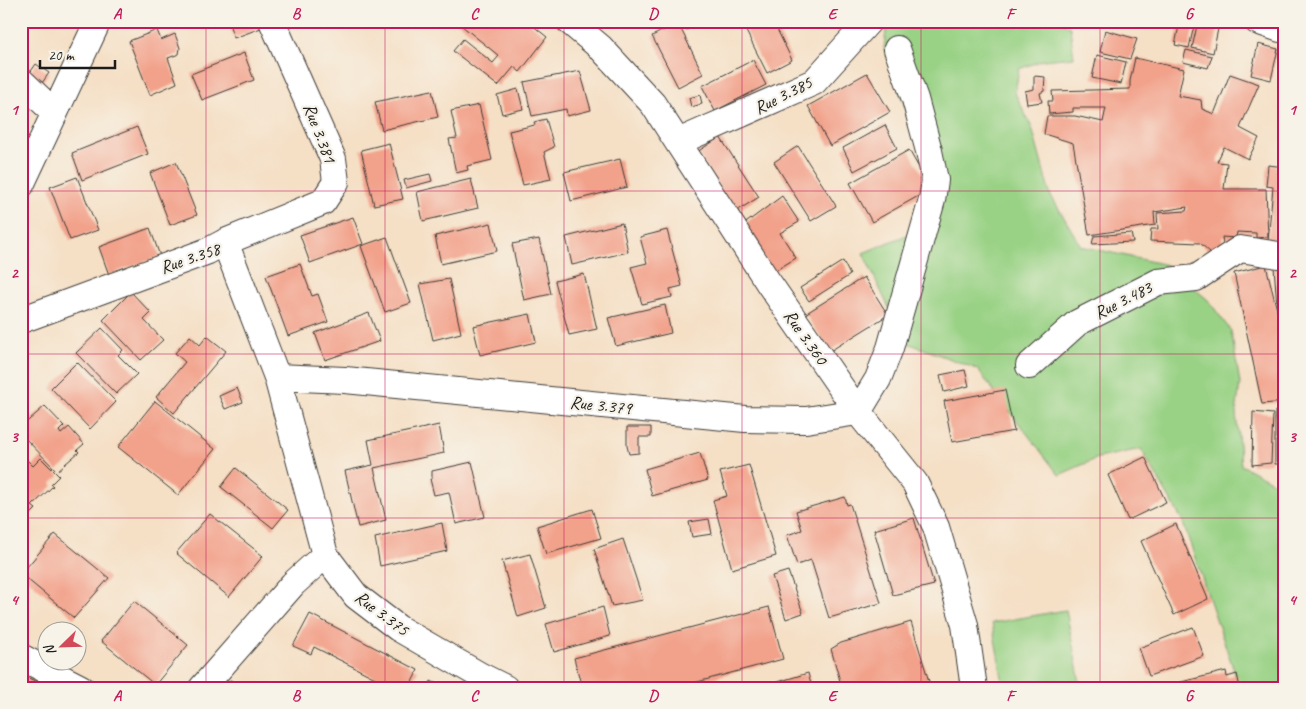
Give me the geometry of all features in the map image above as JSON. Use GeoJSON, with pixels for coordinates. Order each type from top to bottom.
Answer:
{"type":"FeatureCollection","features":[{"type":"Feature","properties":{"kind":"street"},"geometry":{"type":"LineString","coordinates":[[21,185],[98,21]]}},
{"type":"Feature","properties":{"kind":"street","name":"Rue 3.381"},"geometry":{"type":"LineString","coordinates":[[225,242],[323,202],[336,182],[333,159],[272,21]]}},
{"type":"Feature","properties":{"kind":"street","name":"Rue 3.360"},"geometry":{"type":"LineString","coordinates":[[569,21],[601,48],[653,104],[768,282],[858,412],[915,482],[936,527],[965,626],[974,688]]}},
{"type":"Feature","properties":{"kind":"street","name":"Rue 3.385"},"geometry":{"type":"LineString","coordinates":[[678,142],[814,82],[869,21]]}},
{"type":"Feature","properties":{"kind":"street"},"geometry":{"type":"LineString","coordinates":[[1257,21],[1285,28]]}},
{"type":"Feature","properties":{"kind":"street"},"geometry":{"type":"LineString","coordinates":[[858,412],[878,379],[890,348],[932,200],[935,180],[915,99],[897,49]]}},
{"type":"Feature","properties":{"kind":"street"},"geometry":{"type":"LineString","coordinates":[[21,81],[54,112]]}},
{"type":"Feature","properties":{"kind":"street","name":"Rue 3.358"},"geometry":{"type":"LineString","coordinates":[[21,320],[208,251],[225,242],[278,377],[326,555]]}},
{"type":"Feature","properties":{"kind":"street","name":"Rue 3.483"},"geometry":{"type":"LineString","coordinates":[[1029,366],[1077,323],[1158,282],[1196,278],[1240,249],[1285,256]]}},
{"type":"Feature","properties":{"kind":"street","name":"Rue 3.379"},"geometry":{"type":"LineString","coordinates":[[278,377],[345,380],[746,419],[806,420],[858,412]]}},
{"type":"Feature","properties":{"kind":"street"},"geometry":{"type":"LineString","coordinates":[[202,688],[293,584],[326,555]]}},
{"type":"Feature","properties":{"kind":"street","name":"Rue 3.375"},"geometry":{"type":"LineString","coordinates":[[326,555],[356,596],[391,623],[505,688]]}},
{"type":"Feature","properties":{"kind":"street"},"geometry":{"type":"LineString","coordinates":[[21,657],[81,688]]}},
{"type":"Feature","properties":{"kind":"green space"},"geometry":{"type":"Polygon","coordinates":[[[887,21],[1060,21],[1070,27],[1074,57],[1043,60],[1019,69],[1015,93],[1032,128],[1050,194],[1081,246],[1167,265],[1208,300],[1231,331],[1240,383],[1236,414],[1241,465],[1280,486],[1285,493],[1285,688],[1240,688],[1182,520],[1141,449],[1098,458],[1059,475],[977,369],[905,342],[863,253],[926,227],[933,183],[884,49],[887,21]]]}},
{"type":"Feature","properties":{"kind":"green space"},"geometry":{"type":"Polygon","coordinates":[[[1066,610],[1081,688],[1004,688],[992,623],[1066,610]]]}},
{"type":"Feature","properties":{"kind":"building"},"geometry":{"type":"Polygon","coordinates":[[[228,21],[258,21],[261,28],[234,38],[228,21]]]}},
{"type":"Feature","properties":{"kind":"building"},"geometry":{"type":"Polygon","coordinates":[[[456,21],[527,21],[547,37],[520,72],[514,67],[498,86],[453,51],[463,39],[493,63],[499,56],[456,21]]]}},
{"type":"Feature","properties":{"kind":"building"},"geometry":{"type":"Polygon","coordinates":[[[681,21],[704,21],[686,30],[681,21]]]}},
{"type":"Feature","properties":{"kind":"building"},"geometry":{"type":"Polygon","coordinates":[[[741,21],[773,21],[792,60],[767,73],[741,21]]]}},
{"type":"Feature","properties":{"kind":"building"},"geometry":{"type":"Polygon","coordinates":[[[1180,21],[1195,21],[1189,48],[1175,45],[1180,21]]]}},
{"type":"Feature","properties":{"kind":"building"},"geometry":{"type":"Polygon","coordinates":[[[1198,21],[1219,24],[1213,53],[1192,48],[1198,21]]]}},
{"type":"Feature","properties":{"kind":"building"},"geometry":{"type":"Polygon","coordinates":[[[678,23],[703,74],[678,87],[652,36],[678,23]]]}},
{"type":"Feature","properties":{"kind":"building"},"geometry":{"type":"Polygon","coordinates":[[[157,30],[161,40],[175,34],[180,48],[179,54],[168,58],[177,83],[150,95],[129,41],[157,30]]]}},
{"type":"Feature","properties":{"kind":"building"},"geometry":{"type":"Polygon","coordinates":[[[1105,30],[1137,39],[1130,59],[1100,52],[1105,30]]]}},
{"type":"Feature","properties":{"kind":"building"},"geometry":{"type":"Polygon","coordinates":[[[1258,44],[1278,49],[1271,80],[1251,75],[1258,44]]]}},
{"type":"Feature","properties":{"kind":"building"},"geometry":{"type":"Polygon","coordinates":[[[1186,50],[1212,56],[1208,68],[1183,62],[1186,50]]]}},
{"type":"Feature","properties":{"kind":"building"},"geometry":{"type":"Polygon","coordinates":[[[244,53],[254,80],[202,100],[191,74],[244,53]]]}},
{"type":"Feature","properties":{"kind":"building"},"geometry":{"type":"Polygon","coordinates":[[[1097,55],[1126,62],[1121,84],[1092,78],[1097,55]]]}},
{"type":"Feature","properties":{"kind":"building"},"geometry":{"type":"Polygon","coordinates":[[[1135,58],[1184,69],[1178,96],[1201,100],[1202,109],[1214,114],[1230,74],[1259,84],[1240,128],[1259,138],[1248,159],[1224,147],[1217,162],[1227,163],[1224,189],[1266,189],[1268,237],[1256,238],[1256,233],[1237,232],[1236,238],[1222,237],[1224,251],[1211,253],[1200,243],[1150,241],[1151,229],[1158,229],[1157,213],[1186,211],[1187,207],[1154,212],[1155,225],[1089,235],[1073,143],[1044,134],[1047,116],[1075,116],[1103,122],[1106,108],[1073,108],[1073,112],[1049,114],[1048,101],[1053,101],[1052,91],[1130,89],[1135,58]]]}},
{"type":"Feature","properties":{"kind":"building"},"geometry":{"type":"Polygon","coordinates":[[[753,60],[766,85],[715,111],[702,86],[753,60]]]}},
{"type":"Feature","properties":{"kind":"building"},"geometry":{"type":"Polygon","coordinates":[[[36,64],[49,73],[42,83],[29,74],[36,64]]]}},
{"type":"Feature","properties":{"kind":"building"},"geometry":{"type":"Polygon","coordinates":[[[580,71],[591,110],[567,116],[566,109],[532,116],[524,82],[580,71]]]}},
{"type":"Feature","properties":{"kind":"building"},"geometry":{"type":"Polygon","coordinates":[[[867,73],[890,112],[830,146],[808,106],[867,73]]]}},
{"type":"Feature","properties":{"kind":"building"},"geometry":{"type":"Polygon","coordinates":[[[1034,76],[1045,77],[1044,91],[1040,93],[1042,102],[1027,104],[1025,91],[1034,89],[1034,76]]]}},
{"type":"Feature","properties":{"kind":"building"},"geometry":{"type":"Polygon","coordinates":[[[518,89],[523,109],[502,114],[497,95],[518,89]]]}},
{"type":"Feature","properties":{"kind":"building"},"geometry":{"type":"Polygon","coordinates":[[[432,90],[438,117],[382,130],[375,102],[432,90]]]}},
{"type":"Feature","properties":{"kind":"building"},"geometry":{"type":"Polygon","coordinates":[[[700,95],[702,104],[691,107],[689,98],[700,95]]]}},
{"type":"Feature","properties":{"kind":"building"},"geometry":{"type":"Polygon","coordinates":[[[479,105],[492,160],[467,166],[468,170],[456,173],[449,139],[457,138],[451,111],[479,105]]]}},
{"type":"Feature","properties":{"kind":"building"},"geometry":{"type":"Polygon","coordinates":[[[546,119],[554,147],[544,152],[551,179],[523,185],[509,131],[535,125],[534,122],[546,119]]]}},
{"type":"Feature","properties":{"kind":"building"},"geometry":{"type":"Polygon","coordinates":[[[885,125],[897,148],[854,171],[843,148],[885,125]]]}},
{"type":"Feature","properties":{"kind":"building"},"geometry":{"type":"Polygon","coordinates":[[[137,127],[148,154],[82,180],[72,153],[137,127]]]}},
{"type":"Feature","properties":{"kind":"building"},"geometry":{"type":"Polygon","coordinates":[[[720,137],[759,197],[735,212],[697,152],[720,137]]]}},
{"type":"Feature","properties":{"kind":"building"},"geometry":{"type":"Polygon","coordinates":[[[389,143],[403,199],[374,205],[361,150],[389,143]]]}},
{"type":"Feature","properties":{"kind":"building"},"geometry":{"type":"Polygon","coordinates":[[[798,146],[836,206],[811,221],[774,162],[798,146]]]}},
{"type":"Feature","properties":{"kind":"building"},"geometry":{"type":"Polygon","coordinates":[[[909,150],[931,189],[872,222],[850,183],[909,150]]]}},
{"type":"Feature","properties":{"kind":"building"},"geometry":{"type":"Polygon","coordinates":[[[620,159],[627,187],[571,201],[564,172],[620,159]]]}},
{"type":"Feature","properties":{"kind":"building"},"geometry":{"type":"Polygon","coordinates":[[[176,162],[197,215],[170,225],[150,173],[176,162]]]}},
{"type":"Feature","properties":{"kind":"building"},"geometry":{"type":"Polygon","coordinates":[[[1268,165],[1285,167],[1285,181],[1283,183],[1285,183],[1285,242],[1268,241],[1273,187],[1266,186],[1268,165]]]}},
{"type":"Feature","properties":{"kind":"building"},"geometry":{"type":"Polygon","coordinates":[[[430,174],[432,181],[406,188],[404,180],[430,174]]]}},
{"type":"Feature","properties":{"kind":"building"},"geometry":{"type":"Polygon","coordinates":[[[77,177],[98,230],[70,240],[50,187],[77,177]]]}},
{"type":"Feature","properties":{"kind":"building"},"geometry":{"type":"Polygon","coordinates":[[[471,179],[478,208],[423,221],[417,192],[471,179]]]}},
{"type":"Feature","properties":{"kind":"building"},"geometry":{"type":"Polygon","coordinates":[[[782,196],[799,222],[780,233],[796,258],[773,272],[743,225],[782,196]]]}},
{"type":"Feature","properties":{"kind":"building"},"geometry":{"type":"Polygon","coordinates":[[[353,217],[363,244],[310,263],[300,235],[353,217]]]}},
{"type":"Feature","properties":{"kind":"building"},"geometry":{"type":"Polygon","coordinates":[[[491,223],[497,251],[441,264],[435,236],[491,223]]]}},
{"type":"Feature","properties":{"kind":"building"},"geometry":{"type":"Polygon","coordinates":[[[622,223],[628,252],[572,265],[566,237],[622,223]]]}},
{"type":"Feature","properties":{"kind":"building"},"geometry":{"type":"Polygon","coordinates":[[[150,228],[160,256],[109,275],[99,247],[150,228]]]}},
{"type":"Feature","properties":{"kind":"building"},"geometry":{"type":"Polygon","coordinates":[[[667,230],[682,286],[670,289],[672,297],[642,304],[631,267],[647,263],[640,237],[667,230]]]}},
{"type":"Feature","properties":{"kind":"building"},"geometry":{"type":"Polygon","coordinates":[[[1131,233],[1133,242],[1092,244],[1094,236],[1131,233]]]}},
{"type":"Feature","properties":{"kind":"building"},"geometry":{"type":"Polygon","coordinates":[[[387,237],[411,303],[385,312],[361,246],[387,237]]]}},
{"type":"Feature","properties":{"kind":"building"},"geometry":{"type":"Polygon","coordinates":[[[539,239],[551,294],[524,300],[512,244],[539,239]]]}},
{"type":"Feature","properties":{"kind":"building"},"geometry":{"type":"Polygon","coordinates":[[[843,261],[850,275],[809,301],[800,288],[843,261]]]}},
{"type":"Feature","properties":{"kind":"building"},"geometry":{"type":"Polygon","coordinates":[[[300,264],[312,296],[318,294],[328,322],[288,336],[266,276],[300,264]]]}},
{"type":"Feature","properties":{"kind":"building"},"geometry":{"type":"Polygon","coordinates":[[[1266,265],[1281,327],[1285,326],[1285,402],[1262,404],[1234,273],[1266,265]]]}},
{"type":"Feature","properties":{"kind":"building"},"geometry":{"type":"Polygon","coordinates":[[[1285,266],[1285,305],[1277,305],[1274,267],[1285,266]]]}},
{"type":"Feature","properties":{"kind":"building"},"geometry":{"type":"Polygon","coordinates":[[[584,274],[597,329],[569,335],[555,281],[584,274]]]}},
{"type":"Feature","properties":{"kind":"building"},"geometry":{"type":"Polygon","coordinates":[[[864,277],[888,315],[830,351],[805,314],[864,277]]]}},
{"type":"Feature","properties":{"kind":"building"},"geometry":{"type":"Polygon","coordinates":[[[449,279],[461,333],[433,340],[420,284],[449,279]]]}},
{"type":"Feature","properties":{"kind":"building"},"geometry":{"type":"Polygon","coordinates":[[[131,292],[151,313],[144,320],[163,340],[141,360],[103,320],[131,292]]]}},
{"type":"Feature","properties":{"kind":"building"},"geometry":{"type":"Polygon","coordinates":[[[665,305],[671,333],[616,346],[608,318],[665,305]]]}},
{"type":"Feature","properties":{"kind":"building"},"geometry":{"type":"Polygon","coordinates":[[[369,313],[380,341],[325,360],[315,333],[369,313]]]}},
{"type":"Feature","properties":{"kind":"building"},"geometry":{"type":"Polygon","coordinates":[[[530,314],[536,342],[480,355],[473,326],[530,314]]]}},
{"type":"Feature","properties":{"kind":"building"},"geometry":{"type":"Polygon","coordinates":[[[102,328],[123,350],[118,355],[137,374],[116,394],[76,353],[102,328]]]}},
{"type":"Feature","properties":{"kind":"building"},"geometry":{"type":"Polygon","coordinates":[[[190,336],[200,345],[207,336],[226,351],[174,413],[156,397],[185,362],[175,353],[190,336]]]}},
{"type":"Feature","properties":{"kind":"building"},"geometry":{"type":"Polygon","coordinates":[[[77,362],[116,402],[90,429],[51,388],[77,362]]]}},
{"type":"Feature","properties":{"kind":"building"},"geometry":{"type":"Polygon","coordinates":[[[965,370],[969,386],[944,392],[940,375],[965,370]]]}},
{"type":"Feature","properties":{"kind":"building"},"geometry":{"type":"Polygon","coordinates":[[[237,388],[243,402],[225,409],[219,396],[237,388]]]}},
{"type":"Feature","properties":{"kind":"building"},"geometry":{"type":"Polygon","coordinates":[[[1005,390],[1014,431],[952,442],[944,401],[1005,390]]]}},
{"type":"Feature","properties":{"kind":"building"},"geometry":{"type":"Polygon","coordinates":[[[155,401],[215,449],[178,495],[118,447],[155,401]]]}},
{"type":"Feature","properties":{"kind":"building"},"geometry":{"type":"Polygon","coordinates":[[[45,406],[64,426],[59,431],[61,434],[69,427],[84,444],[77,450],[79,452],[57,471],[21,434],[21,427],[45,406]]]}},
{"type":"Feature","properties":{"kind":"building"},"geometry":{"type":"Polygon","coordinates":[[[1275,411],[1285,411],[1285,464],[1275,464],[1275,411]]]}},
{"type":"Feature","properties":{"kind":"building"},"geometry":{"type":"Polygon","coordinates":[[[1253,412],[1273,414],[1271,463],[1252,465],[1253,412]]]}},
{"type":"Feature","properties":{"kind":"building"},"geometry":{"type":"Polygon","coordinates":[[[439,425],[444,453],[374,468],[386,520],[358,527],[345,471],[373,465],[368,440],[439,425]]]}},
{"type":"Feature","properties":{"kind":"building"},"geometry":{"type":"Polygon","coordinates":[[[627,427],[651,427],[651,437],[639,437],[639,453],[629,454],[627,427]]]}},
{"type":"Feature","properties":{"kind":"building"},"geometry":{"type":"Polygon","coordinates":[[[700,453],[708,480],[652,496],[645,469],[700,453]]]}},
{"type":"Feature","properties":{"kind":"building"},"geometry":{"type":"Polygon","coordinates":[[[21,454],[33,466],[41,458],[59,476],[51,484],[53,486],[32,506],[36,509],[21,524],[21,454]]]}},
{"type":"Feature","properties":{"kind":"building"},"geometry":{"type":"Polygon","coordinates":[[[1145,457],[1166,502],[1128,520],[1108,475],[1145,457]]]}},
{"type":"Feature","properties":{"kind":"building"},"geometry":{"type":"Polygon","coordinates":[[[472,462],[485,517],[456,524],[449,492],[434,495],[430,479],[432,479],[432,471],[472,462]]]}},
{"type":"Feature","properties":{"kind":"building"},"geometry":{"type":"Polygon","coordinates":[[[749,465],[776,556],[732,569],[713,500],[727,496],[720,472],[749,465]]]}},
{"type":"Feature","properties":{"kind":"building"},"geometry":{"type":"Polygon","coordinates":[[[236,468],[288,510],[273,528],[221,487],[236,468]]]}},
{"type":"Feature","properties":{"kind":"building"},"geometry":{"type":"Polygon","coordinates":[[[845,497],[847,505],[850,504],[881,603],[829,618],[811,560],[797,565],[787,535],[802,530],[796,511],[845,497]]]}},
{"type":"Feature","properties":{"kind":"building"},"geometry":{"type":"Polygon","coordinates":[[[592,509],[601,538],[546,554],[537,526],[592,509]]]}},
{"type":"Feature","properties":{"kind":"building"},"geometry":{"type":"Polygon","coordinates":[[[210,514],[263,556],[229,597],[176,553],[210,514]]]}},
{"type":"Feature","properties":{"kind":"building"},"geometry":{"type":"Polygon","coordinates":[[[914,518],[934,585],[893,595],[874,530],[914,518]]]}},
{"type":"Feature","properties":{"kind":"building"},"geometry":{"type":"Polygon","coordinates":[[[709,519],[712,534],[692,537],[689,522],[709,519]]]}},
{"type":"Feature","properties":{"kind":"building"},"geometry":{"type":"Polygon","coordinates":[[[442,523],[447,551],[380,566],[375,538],[442,523]]]}},
{"type":"Feature","properties":{"kind":"building"},"geometry":{"type":"Polygon","coordinates":[[[1176,524],[1208,599],[1174,615],[1141,541],[1176,524]]]}},
{"type":"Feature","properties":{"kind":"building"},"geometry":{"type":"Polygon","coordinates":[[[55,534],[109,578],[74,618],[21,574],[55,534]]]}},
{"type":"Feature","properties":{"kind":"building"},"geometry":{"type":"Polygon","coordinates":[[[623,539],[643,600],[612,606],[594,549],[623,539]]]}},
{"type":"Feature","properties":{"kind":"building"},"geometry":{"type":"Polygon","coordinates":[[[530,554],[546,608],[518,617],[502,561],[530,554]]]}},
{"type":"Feature","properties":{"kind":"building"},"geometry":{"type":"Polygon","coordinates":[[[788,571],[803,613],[786,619],[772,576],[788,571]]]}},
{"type":"Feature","properties":{"kind":"building"},"geometry":{"type":"Polygon","coordinates":[[[134,601],[188,645],[155,685],[101,641],[134,601]]]}},
{"type":"Feature","properties":{"kind":"building"},"geometry":{"type":"Polygon","coordinates":[[[603,607],[610,636],[554,652],[546,624],[603,607]]]}},
{"type":"Feature","properties":{"kind":"building"},"geometry":{"type":"Polygon","coordinates":[[[769,607],[783,659],[675,688],[582,688],[574,658],[769,607]]]}},
{"type":"Feature","properties":{"kind":"building"},"geometry":{"type":"Polygon","coordinates":[[[310,614],[418,670],[409,688],[395,688],[314,647],[311,654],[293,646],[310,614]]]}},
{"type":"Feature","properties":{"kind":"building"},"geometry":{"type":"Polygon","coordinates":[[[911,622],[931,688],[842,688],[831,649],[841,643],[911,622]]]}},
{"type":"Feature","properties":{"kind":"building"},"geometry":{"type":"Polygon","coordinates":[[[1193,627],[1204,656],[1149,676],[1139,648],[1193,627]]]}},
{"type":"Feature","properties":{"kind":"building"},"geometry":{"type":"Polygon","coordinates":[[[1226,671],[1227,677],[1237,674],[1240,688],[1157,688],[1226,671]]]}},
{"type":"Feature","properties":{"kind":"building"},"geometry":{"type":"Polygon","coordinates":[[[808,673],[812,688],[761,688],[761,687],[808,673]]]}},
{"type":"Feature","properties":{"kind":"building"},"geometry":{"type":"Polygon","coordinates":[[[22,675],[50,688],[21,688],[22,675]]]}},
{"type":"Feature","properties":{"kind":"building"},"geometry":{"type":"Polygon","coordinates":[[[230,680],[247,688],[226,688],[230,680]]]}},
{"type":"Feature","properties":{"kind":"building"},"geometry":{"type":"Polygon","coordinates":[[[431,681],[445,688],[428,688],[431,681]]]}}]}
